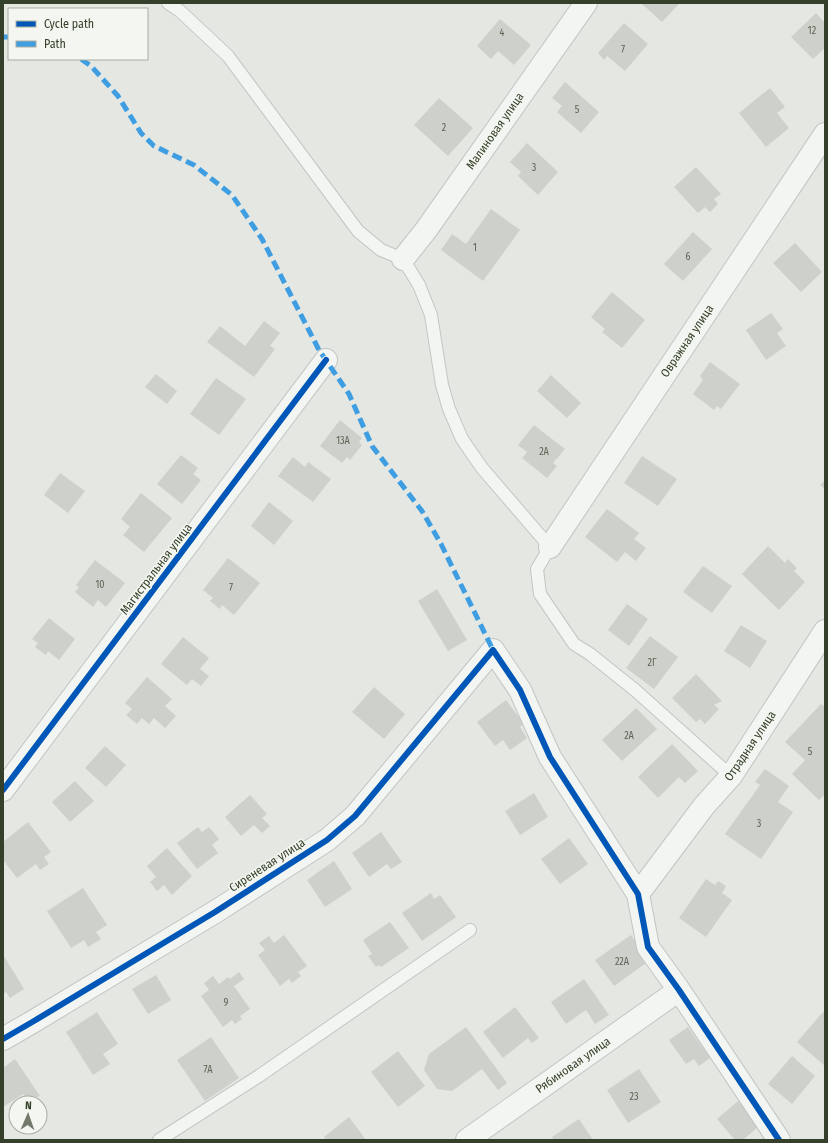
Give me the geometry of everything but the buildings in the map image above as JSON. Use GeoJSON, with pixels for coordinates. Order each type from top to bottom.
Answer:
{"type":"FeatureCollection","features":[{"type":"Feature","properties":{"kind":"street","name":"Малиновая улица"},"geometry":{"type":"LineString","coordinates":[[403,259],[426,230],[586,3]]}},
{"type":"Feature","properties":{"kind":"street","name":"Овражная улица"},"geometry":{"type":"LineString","coordinates":[[550,547],[825,134]]}},
{"type":"Feature","properties":{"kind":"street","name":"Магистральная улица"},"geometry":{"type":"LineString","coordinates":[[3,790],[326,360]]}},
{"type":"Feature","properties":{"kind":"street","name":"Отрадная улица"},"geometry":{"type":"LineString","coordinates":[[638,894],[704,806],[731,776],[825,631]]}},
{"type":"Feature","properties":{"kind":"street","name":"Сиреневая улица"},"geometry":{"type":"LineString","coordinates":[[3,1039],[215,912],[327,840],[355,816],[493,650],[520,690],[550,757],[638,894]]}},
{"type":"Feature","properties":{"kind":"street"},"geometry":{"type":"LineString","coordinates":[[638,894],[648,947],[679,990],[779,1140]]}},
{"type":"Feature","properties":{"kind":"street","name":"Рябиновая улица"},"geometry":{"type":"LineString","coordinates":[[467,1140],[679,990]]}},
{"type":"Feature","properties":{"kind":"lane"},"geometry":{"type":"LineString","coordinates":[[168,3],[180,11],[228,56],[358,231],[381,250],[403,259],[419,286],[431,315],[442,385],[449,409],[462,439],[482,468],[550,547],[537,569],[540,594],[574,644],[590,654],[635,690],[731,776]]}},
{"type":"Feature","properties":{"kind":"lane"},"geometry":{"type":"LineString","coordinates":[[159,1140],[259,1076],[470,930]]}},
{"type":"Feature","properties":{"kind":"marked path"},"geometry":{"type":"LineString","coordinates":[[3,37],[8,37]]}},
{"type":"Feature","properties":{"kind":"marked path"},"geometry":{"type":"LineString","coordinates":[[82,60],[91,66],[118,96],[141,133],[154,146],[194,165],[232,195],[262,239],[319,350],[349,394],[372,446],[422,511],[441,544],[493,650]]}},
{"type":"Feature","properties":{"kind":"cycle path"},"geometry":{"type":"LineString","coordinates":[[3,790],[326,360]]}},
{"type":"Feature","properties":{"kind":"cycle path"},"geometry":{"type":"LineString","coordinates":[[3,1039],[215,912],[327,840],[355,816],[493,650],[520,690],[550,757],[638,894],[648,947],[679,990],[779,1140]]}}]}
